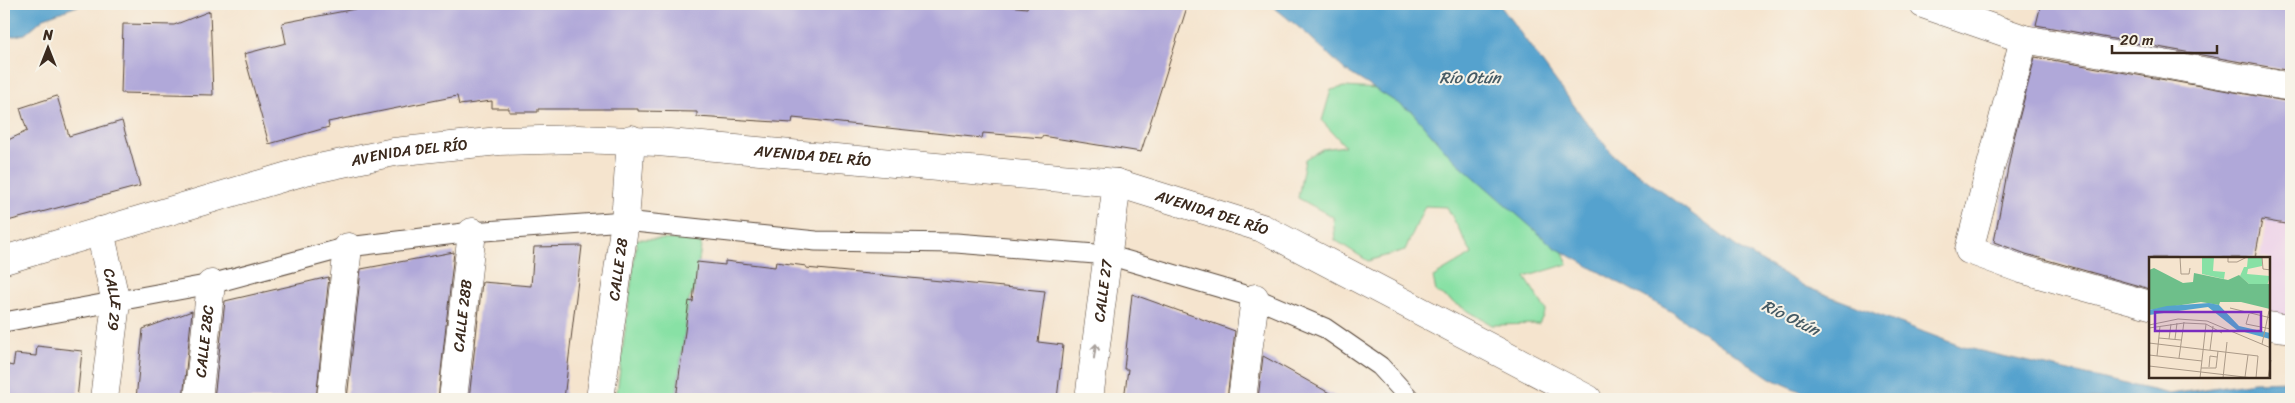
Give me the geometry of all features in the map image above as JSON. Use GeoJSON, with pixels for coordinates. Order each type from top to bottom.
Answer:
{"type":"FeatureCollection","features":[{"type":"Feature","properties":{"kind":"street"},"geometry":{"type":"LineString","coordinates":[[1923,4],[2024,39],[2291,87]]}},
{"type":"Feature","properties":{"kind":"street"},"geometry":{"type":"LineString","coordinates":[[2024,39],[1969,250],[2021,269],[2149,305]]}},
{"type":"Feature","properties":{"kind":"street","name":"AVENIDA DEL RÍO"},"geometry":{"type":"LineString","coordinates":[[4,260],[100,230],[305,171],[394,152],[499,140],[631,139],[1117,183],[1262,228],[1588,399]]}},
{"type":"Feature","properties":{"kind":"street","name":"CALLE 28"},"geometry":{"type":"LineString","coordinates":[[600,399],[624,221],[631,139]]}},
{"type":"Feature","properties":{"kind":"street","name":"CALLE 27"},"geometry":{"type":"LineString","coordinates":[[1089,399],[1117,183]]}},
{"type":"Feature","properties":{"kind":"street","name":"CALLE 29"},"geometry":{"type":"LineString","coordinates":[[100,230],[116,303],[104,399]]}},
{"type":"Feature","properties":{"kind":"street","name":"CALLE 28B"},"geometry":{"type":"LineString","coordinates":[[453,399],[472,232]]}},
{"type":"Feature","properties":{"kind":"street"},"geometry":{"type":"LineString","coordinates":[[331,399],[348,247]]}},
{"type":"Feature","properties":{"kind":"street","name":"CALLE 28C"},"geometry":{"type":"LineString","coordinates":[[198,399],[211,284]]}},
{"type":"Feature","properties":{"kind":"street"},"geometry":{"type":"LineString","coordinates":[[1242,399],[1255,298]]}},
{"type":"Feature","properties":{"kind":"street"},"geometry":{"type":"LineString","coordinates":[[2270,326],[2291,329]]}},
{"type":"Feature","properties":{"kind":"lane"},"geometry":{"type":"LineString","coordinates":[[4,322],[116,303],[211,284],[348,247],[472,232],[624,221],[816,241],[956,243],[1108,255],[1255,298],[1325,328],[1380,366],[1410,399]]}},
{"type":"Feature","properties":{"kind":"shaded area"},"geometry":{"type":"Polygon","coordinates":[[[2285,106],[2291,107],[2291,317],[2270,314],[2270,257],[2260,257],[2285,106]]]}},
{"type":"Feature","properties":{"kind":"green space"},"geometry":{"type":"Polygon","coordinates":[[[1344,87],[1395,90],[1562,250],[1568,264],[1525,277],[1546,310],[1539,324],[1492,325],[1436,292],[1433,277],[1472,254],[1447,207],[1425,206],[1405,250],[1368,261],[1335,240],[1333,217],[1298,198],[1305,159],[1322,149],[1345,146],[1322,121],[1331,90],[1344,87]]]}},
{"type":"Feature","properties":{"kind":"green space"},"geometry":{"type":"Polygon","coordinates":[[[637,239],[702,240],[695,287],[689,301],[676,399],[616,399],[637,239]]]}},
{"type":"Feature","properties":{"kind":"water"},"geometry":{"type":"Polygon","coordinates":[[[4,4],[83,4],[44,18],[25,34],[4,38],[4,4]]]}},
{"type":"Feature","properties":{"kind":"water","name":"Río Otún"},"geometry":{"type":"Polygon","coordinates":[[[1270,4],[1499,4],[1584,119],[1614,156],[1737,247],[1806,287],[1963,347],[2170,394],[2254,382],[2291,381],[2291,399],[1818,399],[1770,378],[1672,312],[1554,247],[1450,156],[1412,112],[1346,71],[1307,34],[1270,4]]]}},
{"type":"Feature","properties":{"kind":"building"},"geometry":{"type":"Polygon","coordinates":[[[354,4],[987,4],[1027,8],[1028,4],[1188,4],[1141,152],[1042,136],[1042,138],[983,133],[982,138],[793,118],[792,123],[697,117],[697,112],[638,111],[638,109],[538,109],[538,112],[509,112],[509,108],[492,108],[492,101],[459,105],[457,96],[328,122],[329,127],[269,144],[244,54],[286,43],[282,23],[355,9],[354,4]]]}},
{"type":"Feature","properties":{"kind":"building"},"geometry":{"type":"Polygon","coordinates":[[[2041,4],[2291,4],[2291,71],[2036,25],[2041,4]]]}},
{"type":"Feature","properties":{"kind":"building"},"geometry":{"type":"Polygon","coordinates":[[[210,11],[213,95],[121,93],[123,24],[174,25],[210,11]]]}},
{"type":"Feature","properties":{"kind":"building"},"geometry":{"type":"Polygon","coordinates":[[[2035,57],[2291,102],[2291,225],[2262,220],[2255,257],[2149,257],[2149,289],[2026,254],[1994,242],[2013,142],[2035,57]]]}},
{"type":"Feature","properties":{"kind":"building"},"geometry":{"type":"Polygon","coordinates":[[[57,96],[69,136],[122,121],[140,186],[4,222],[4,142],[27,131],[20,108],[57,96]]]}},
{"type":"Feature","properties":{"kind":"building"},"geometry":{"type":"Polygon","coordinates":[[[582,246],[564,399],[469,399],[482,282],[531,286],[534,247],[582,246]]]}},
{"type":"Feature","properties":{"kind":"building"},"geometry":{"type":"Polygon","coordinates":[[[454,252],[438,399],[347,399],[361,269],[454,252]]]}},
{"type":"Feature","properties":{"kind":"building"},"geometry":{"type":"Polygon","coordinates":[[[725,261],[775,267],[776,262],[806,266],[806,268],[1045,291],[1038,342],[1063,345],[1057,399],[676,399],[689,301],[693,302],[697,262],[725,265],[725,261]]]}},
{"type":"Feature","properties":{"kind":"building"},"geometry":{"type":"Polygon","coordinates":[[[329,277],[316,399],[214,399],[225,301],[329,277]]]}},
{"type":"Feature","properties":{"kind":"building"},"geometry":{"type":"Polygon","coordinates":[[[1132,294],[1235,331],[1227,399],[1124,399],[1128,369],[1124,369],[1132,294]]]}},
{"type":"Feature","properties":{"kind":"building"},"geometry":{"type":"Polygon","coordinates":[[[192,311],[183,399],[136,399],[143,329],[192,311]]]}},
{"type":"Feature","properties":{"kind":"building"},"geometry":{"type":"Polygon","coordinates":[[[37,346],[82,351],[77,399],[4,399],[4,364],[13,366],[15,354],[36,356],[37,346]]]}},
{"type":"Feature","properties":{"kind":"building"},"geometry":{"type":"Polygon","coordinates":[[[1263,356],[1285,368],[1340,399],[1258,399],[1263,356]]]}}]}
